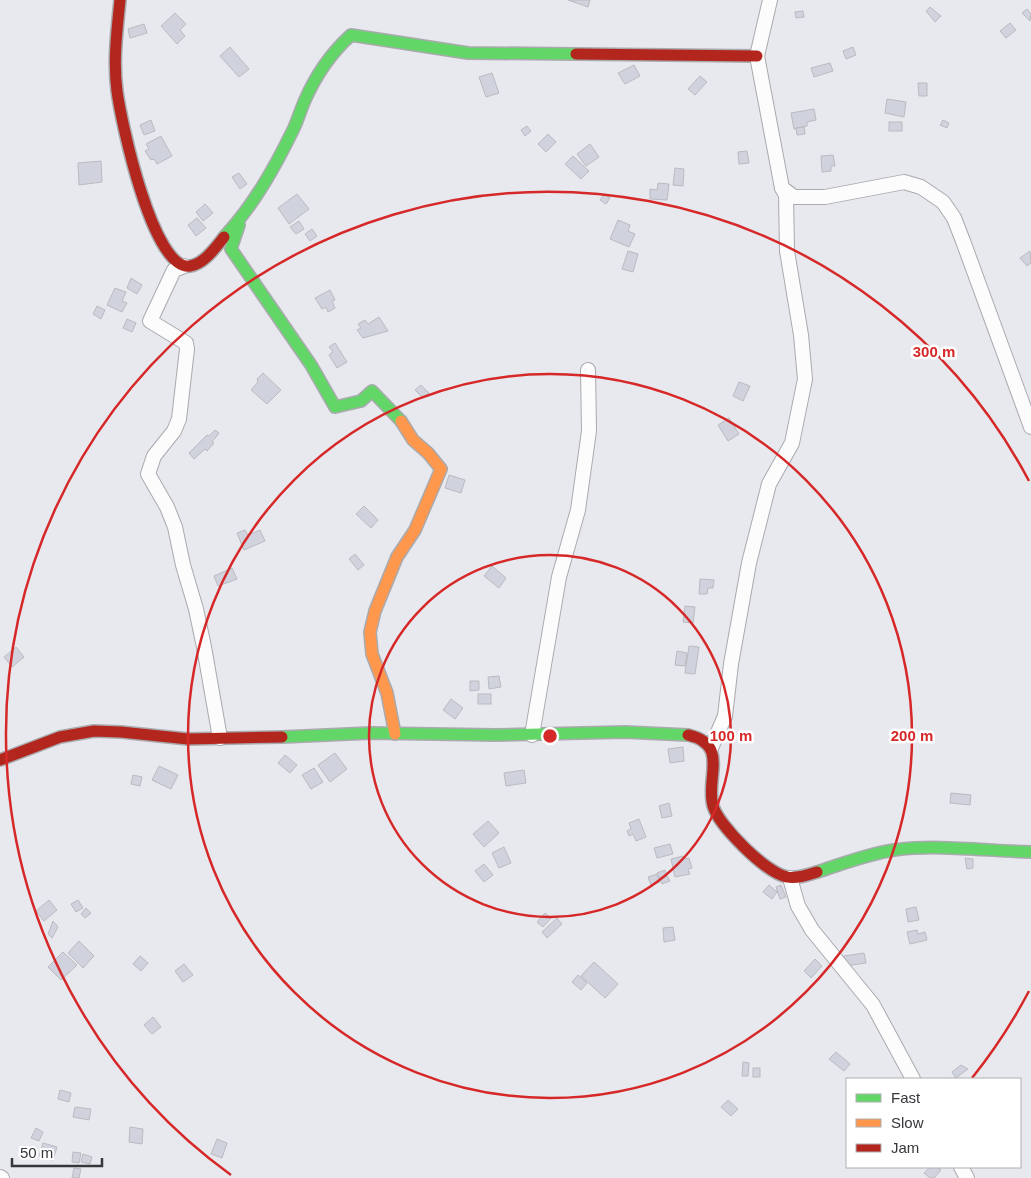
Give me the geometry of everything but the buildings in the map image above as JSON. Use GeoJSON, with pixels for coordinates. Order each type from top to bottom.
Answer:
{"type":"FeatureCollection","features":[{"type":"Feature","properties":{"kind":"street"},"geometry":{"type":"LineString","coordinates":[[120,0],[116,38],[117,91],[132,160],[146,208],[160,241],[172,258],[184,266]]}},
{"type":"Feature","properties":{"kind":"street"},"geometry":{"type":"LineString","coordinates":[[711,748],[725,716],[731,664],[749,564],[769,484],[792,443],[805,379],[801,335],[787,251],[786,195],[782,188],[758,56],[770,0]]}},
{"type":"Feature","properties":{"kind":"street"},"geometry":{"type":"LineString","coordinates":[[220,738],[204,647],[175,527],[167,507],[148,474],[154,456],[174,431],[179,419],[187,349],[186,343],[150,321],[174,270],[184,266],[192,266],[204,258],[242,218],[273,168],[291,135],[305,99],[324,65],[335,50],[350,35],[370,36],[468,53],[758,56]]}},
{"type":"Feature","properties":{"kind":"street"},"geometry":{"type":"LineString","coordinates":[[782,188],[794,197],[825,197],[904,182],[921,187],[943,202],[954,218],[963,241],[1031,427]]}},
{"type":"Feature","properties":{"kind":"street"},"geometry":{"type":"LineString","coordinates":[[242,218],[231,249],[311,365],[335,407],[361,401],[372,392],[401,421],[413,440],[428,453],[441,469],[415,530],[397,557],[375,612],[370,632],[372,654],[387,693],[395,734]]}},
{"type":"Feature","properties":{"kind":"street"},"geometry":{"type":"LineString","coordinates":[[532,735],[559,577],[578,510],[589,431],[588,370]]}},
{"type":"Feature","properties":{"kind":"street"},"geometry":{"type":"LineString","coordinates":[[0,760],[57,738],[81,732],[123,731],[186,739],[395,734],[532,735],[616,731],[671,733],[704,739],[711,748],[713,760],[712,804],[718,819],[727,830],[770,870],[781,876],[790,878],[804,876],[852,859],[894,850],[1031,852]]}},
{"type":"Feature","properties":{"kind":"street"},"geometry":{"type":"LineString","coordinates":[[790,878],[798,906],[812,930],[874,1005],[912,1078]]}},
{"type":"Feature","properties":{"kind":"traffic: fast"},"geometry":{"type":"LineString","coordinates":[[224,237],[245,212],[271,171],[294,128],[305,100],[319,73],[337,49],[351,35],[468,53],[576,54]]}},
{"type":"Feature","properties":{"kind":"traffic: fast"},"geometry":{"type":"LineString","coordinates":[[239,225],[231,249],[311,365],[335,407],[361,401],[372,391],[401,421]]}},
{"type":"Feature","properties":{"kind":"traffic: fast"},"geometry":{"type":"LineString","coordinates":[[282,737],[371,733],[495,735],[625,732],[688,735]]}},
{"type":"Feature","properties":{"kind":"traffic: fast"},"geometry":{"type":"LineString","coordinates":[[817,872],[874,854],[911,848],[1031,852]]}},
{"type":"Feature","properties":{"kind":"traffic: slow"},"geometry":{"type":"LineString","coordinates":[[395,734],[387,693],[372,654],[370,632],[375,611],[397,557],[415,530],[441,469],[428,453],[413,440],[401,421]]}},
{"type":"Feature","properties":{"kind":"traffic: jam"},"geometry":{"type":"LineString","coordinates":[[120,0],[115,57],[117,91],[132,161],[152,221],[164,245],[176,261],[190,266],[205,259],[224,237]]}},
{"type":"Feature","properties":{"kind":"traffic: jam"},"geometry":{"type":"LineString","coordinates":[[576,54],[757,56]]}},
{"type":"Feature","properties":{"kind":"traffic: jam"},"geometry":{"type":"LineString","coordinates":[[0,760],[60,737],[94,731],[188,739],[282,737]]}},
{"type":"Feature","properties":{"kind":"traffic: jam"},"geometry":{"type":"LineString","coordinates":[[688,735],[701,740],[709,746],[713,764],[711,796],[713,806],[724,825],[744,848],[767,867],[787,877],[817,872]]}}]}
